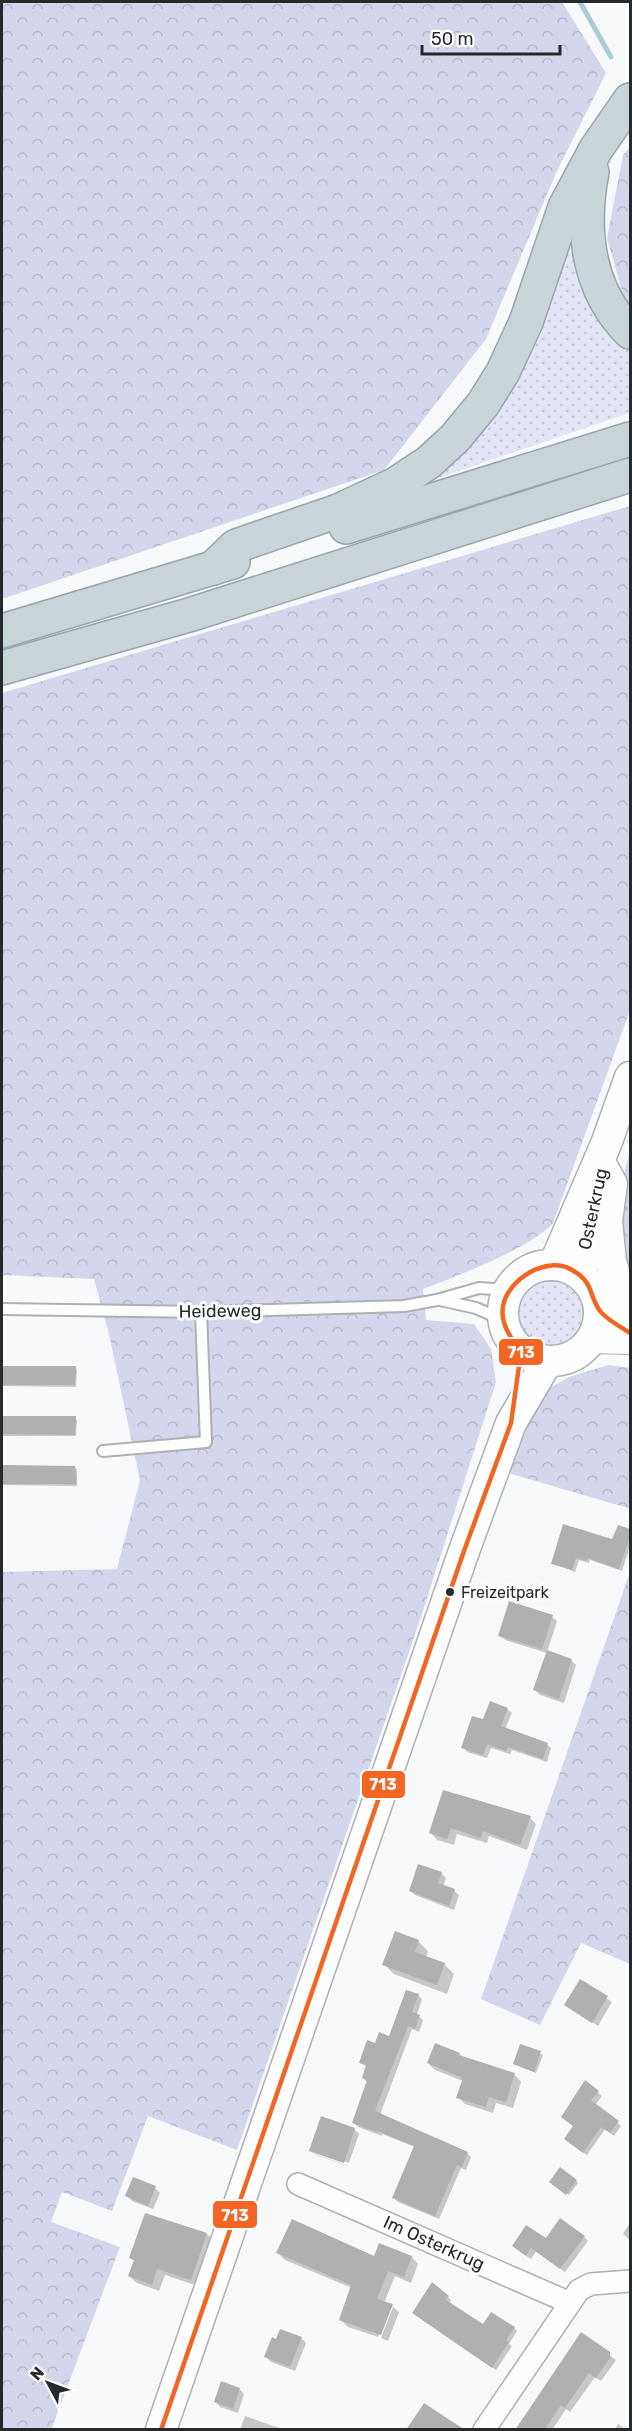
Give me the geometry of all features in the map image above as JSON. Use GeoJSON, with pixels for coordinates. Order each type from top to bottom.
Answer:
{"type":"FeatureCollection","features":[{"type":"Feature","properties":{"kind":"highway"},"geometry":{"type":"LineString","coordinates":[[213,568],[236,546],[338,511],[396,484],[429,462],[455,438],[483,404],[503,372],[526,321],[565,207],[596,149],[630,100]]}},
{"type":"Feature","properties":{"kind":"highway"},"geometry":{"type":"LineString","coordinates":[[596,149],[587,210],[592,267],[604,297],[630,332]]}},
{"type":"Feature","properties":{"kind":"highway"},"geometry":{"type":"LineString","coordinates":[[2,631],[630,439]]}},
{"type":"Feature","properties":{"kind":"highway"},"geometry":{"type":"LineString","coordinates":[[2,668],[189,615],[630,475]]}},
{"type":"Feature","properties":{"kind":"main road","name":"Osterkrug"},"geometry":{"type":"LineString","coordinates":[[567,1270],[630,1077]]}},
{"type":"Feature","properties":{"kind":"main road"},"geometry":{"type":"LineString","coordinates":[[604,1155],[612,1184],[607,1221],[611,1262],[618,1285],[630,1307]]}},
{"type":"Feature","properties":{"kind":"main road","name":"Osterkrug"},"geometry":{"type":"LineString","coordinates":[[508,1290],[520,1276],[530,1269],[567,1270],[590,1285],[597,1297],[600,1311]]}},
{"type":"Feature","properties":{"kind":"main road"},"geometry":{"type":"LineString","coordinates":[[508,1290],[503,1309],[503,1320],[508,1336],[534,1357],[561,1361],[574,1356],[592,1340],[599,1325],[600,1311]]}},
{"type":"Feature","properties":{"kind":"main road"},"geometry":{"type":"LineString","coordinates":[[161,2430],[464,1551],[534,1357]]}},
{"type":"Feature","properties":{"kind":"street"},"geometry":{"type":"LineString","coordinates":[[600,1311],[630,1333]]}},
{"type":"Feature","properties":{"kind":"street"},"geometry":{"type":"LineString","coordinates":[[592,1340],[630,1341]]}},
{"type":"Feature","properties":{"kind":"street","name":"Im Osterkrug"},"geometry":{"type":"LineString","coordinates":[[298,2184],[574,2296]]}},
{"type":"Feature","properties":{"kind":"street"},"geometry":{"type":"LineString","coordinates":[[484,2430],[574,2296],[591,2284],[630,2281]]}},
{"type":"Feature","properties":{"kind":"lane","name":"Heideweg"},"geometry":{"type":"LineString","coordinates":[[2,1309],[201,1312],[404,1306],[437,1300],[478,1288],[508,1290]]}},
{"type":"Feature","properties":{"kind":"lane","name":"Heideweg"},"geometry":{"type":"LineString","coordinates":[[437,1300],[477,1308],[503,1320]]}},
{"type":"Feature","properties":{"kind":"lane"},"geometry":{"type":"LineString","coordinates":[[103,1450],[206,1443],[201,1312]]}},
{"type":"Feature","properties":{"kind":"shaded area"},"geometry":{"type":"Polygon","coordinates":[[[570,215],[630,344],[630,413],[414,486],[470,430],[570,215]]]}},
{"type":"Feature","properties":{"kind":"shaded area"},"geometry":{"type":"Polygon","coordinates":[[[552,1275],[567,1278],[579,1286],[587,1298],[590,1313],[587,1328],[579,1340],[567,1348],[552,1351],[537,1348],[525,1340],[517,1328],[514,1313],[517,1298],[525,1286],[537,1278],[552,1275]]]}},
{"type":"Feature","properties":{"kind":"green space"},"geometry":{"type":"Polygon","coordinates":[[[2,2],[562,2],[606,73],[556,173],[486,339],[384,470],[2,599],[2,2]]]}},
{"type":"Feature","properties":{"kind":"green space"},"geometry":{"type":"Polygon","coordinates":[[[630,147],[630,303],[624,298],[607,238],[623,155],[630,147]]]}},
{"type":"Feature","properties":{"kind":"green space"},"geometry":{"type":"Polygon","coordinates":[[[630,506],[630,1010],[553,1223],[528,1242],[511,1251],[423,1289],[426,1320],[474,1324],[491,1349],[496,1382],[420,1620],[237,2150],[148,2116],[112,2211],[62,2192],[51,2222],[120,2247],[51,2430],[2,2429],[2,1572],[117,1569],[140,1480],[109,1334],[94,1279],[2,1275],[2,693],[630,506]]]}},
{"type":"Feature","properties":{"kind":"green space"},"geometry":{"type":"Polygon","coordinates":[[[630,1150],[630,1284],[616,1209],[630,1150]]]}},
{"type":"Feature","properties":{"kind":"green space"},"geometry":{"type":"Polygon","coordinates":[[[608,1365],[630,1368],[630,1507],[505,1472],[541,1393],[569,1377],[608,1365]]]}},
{"type":"Feature","properties":{"kind":"green space"},"geometry":{"type":"Polygon","coordinates":[[[630,1572],[630,1964],[581,1943],[540,2025],[481,1999],[630,1572]]]}},
{"type":"Feature","properties":{"kind":"building"},"geometry":{"type":"Polygon","coordinates":[[[2,1366],[76,1366],[75,1385],[2,1385],[2,1366]]]}},
{"type":"Feature","properties":{"kind":"building"},"geometry":{"type":"Polygon","coordinates":[[[2,1416],[76,1416],[75,1435],[2,1434],[2,1416]]]}},
{"type":"Feature","properties":{"kind":"building"},"geometry":{"type":"Polygon","coordinates":[[[2,1465],[75,1466],[76,1484],[2,1484],[2,1465]]]}},
{"type":"Feature","properties":{"kind":"building"},"geometry":{"type":"Polygon","coordinates":[[[563,1524],[612,1539],[618,1525],[630,1529],[630,1537],[619,1569],[588,1558],[587,1561],[576,1558],[572,1570],[551,1564],[563,1524]]]}},
{"type":"Feature","properties":{"kind":"building"},"geometry":{"type":"Polygon","coordinates":[[[509,1601],[553,1615],[542,1649],[498,1636],[509,1601]]]}},
{"type":"Feature","properties":{"kind":"building"},"geometry":{"type":"Polygon","coordinates":[[[547,1650],[572,1659],[559,1699],[533,1690],[547,1650]]]}},
{"type":"Feature","properties":{"kind":"building"},"geometry":{"type":"Polygon","coordinates":[[[490,1701],[508,1708],[501,1726],[548,1743],[543,1759],[508,1747],[506,1751],[487,1744],[483,1755],[461,1748],[472,1716],[483,1719],[490,1701]]]}},
{"type":"Feature","properties":{"kind":"building"},"geometry":{"type":"Polygon","coordinates":[[[443,1790],[531,1816],[520,1845],[483,1831],[481,1838],[451,1828],[447,1839],[429,1833],[443,1790]]]}},
{"type":"Feature","properties":{"kind":"building"},"geometry":{"type":"Polygon","coordinates":[[[418,1864],[442,1872],[438,1883],[455,1889],[449,1906],[409,1891],[418,1864]]]}},
{"type":"Feature","properties":{"kind":"building"},"geometry":{"type":"Polygon","coordinates":[[[395,1931],[419,1940],[415,1952],[445,1963],[437,1985],[382,1965],[395,1931]]]}},
{"type":"Feature","properties":{"kind":"building"},"geometry":{"type":"Polygon","coordinates":[[[580,1979],[608,1996],[592,2023],[564,2005],[580,1979]]]}},
{"type":"Feature","properties":{"kind":"building"},"geometry":{"type":"Polygon","coordinates":[[[406,1990],[419,1994],[412,2012],[420,2015],[415,2029],[408,2026],[375,2111],[468,2152],[462,2167],[457,2165],[435,2216],[392,2198],[414,2146],[352,2123],[367,2080],[362,2078],[366,2065],[359,2063],[367,2040],[375,2043],[379,2032],[389,2036],[406,1990]]]}},
{"type":"Feature","properties":{"kind":"building"},"geometry":{"type":"Polygon","coordinates":[[[435,2043],[460,2053],[459,2055],[515,2073],[506,2102],[489,2097],[486,2107],[456,2098],[463,2078],[427,2063],[435,2043]]]}},
{"type":"Feature","properties":{"kind":"building"},"geometry":{"type":"Polygon","coordinates":[[[520,2044],[541,2051],[534,2072],[513,2064],[520,2044]]]}},
{"type":"Feature","properties":{"kind":"building"},"geometry":{"type":"Polygon","coordinates":[[[585,2080],[599,2091],[591,2100],[619,2121],[610,2133],[601,2127],[583,2153],[564,2139],[573,2126],[561,2117],[585,2080]]]}},
{"type":"Feature","properties":{"kind":"building"},"geometry":{"type":"Polygon","coordinates":[[[321,2116],[355,2128],[344,2163],[309,2151],[321,2116]]]}},
{"type":"Feature","properties":{"kind":"building"},"geometry":{"type":"Polygon","coordinates":[[[560,2167],[577,2180],[566,2195],[549,2182],[560,2167]]]}},
{"type":"Feature","properties":{"kind":"building"},"geometry":{"type":"Polygon","coordinates":[[[133,2177],[156,2186],[148,2206],[125,2196],[133,2177]]]}},
{"type":"Feature","properties":{"kind":"building"},"geometry":{"type":"Polygon","coordinates":[[[145,2213],[207,2233],[191,2280],[157,2269],[152,2285],[128,2276],[134,2260],[129,2258],[145,2213]]]}},
{"type":"Feature","properties":{"kind":"building"},"geometry":{"type":"Polygon","coordinates":[[[560,2218],[585,2236],[560,2269],[531,2248],[526,2256],[512,2246],[526,2225],[546,2238],[560,2218]]]}},
{"type":"Feature","properties":{"kind":"building"},"geometry":{"type":"Polygon","coordinates":[[[292,2219],[374,2256],[379,2243],[412,2256],[404,2277],[388,2271],[377,2299],[393,2304],[381,2335],[339,2320],[351,2285],[276,2253],[292,2219]]]}},
{"type":"Feature","properties":{"kind":"building"},"geometry":{"type":"Polygon","coordinates":[[[432,2282],[449,2296],[446,2300],[483,2324],[491,2312],[515,2327],[506,2340],[509,2342],[492,2368],[412,2313],[432,2282]]]}},
{"type":"Feature","properties":{"kind":"building"},"geometry":{"type":"Polygon","coordinates":[[[280,2329],[302,2337],[290,2367],[264,2357],[272,2337],[276,2339],[280,2329]]]}},
{"type":"Feature","properties":{"kind":"building"},"geometry":{"type":"Polygon","coordinates":[[[581,2332],[610,2352],[610,2358],[596,2378],[589,2373],[565,2408],[561,2405],[544,2430],[515,2430],[581,2332]]]}},
{"type":"Feature","properties":{"kind":"building"},"geometry":{"type":"Polygon","coordinates":[[[221,2381],[240,2388],[233,2409],[214,2402],[221,2381]]]}},
{"type":"Feature","properties":{"kind":"building"},"geometry":{"type":"Polygon","coordinates":[[[424,2403],[465,2430],[406,2430],[424,2403]]]}},
{"type":"Feature","properties":{"kind":"waterway"},"geometry":{"type":"LineString","coordinates":[[580,2],[611,57]]}},
{"type":"Feature","properties":{"kind":"transit line","name":"713"},"geometry":{"type":"LineString","coordinates":[[161,2430],[464,1551],[511,1423],[521,1352],[507,1331],[503,1319],[506,1296],[512,1287],[530,1272],[540,1268],[562,1266],[579,1275],[588,1284],[600,1311],[630,1333]]}},
{"type":"Feature","properties":{"kind":"place","name":"Freizeitpark"},"geometry":{"type":"Point","coordinates":[450,1592]}}]}
